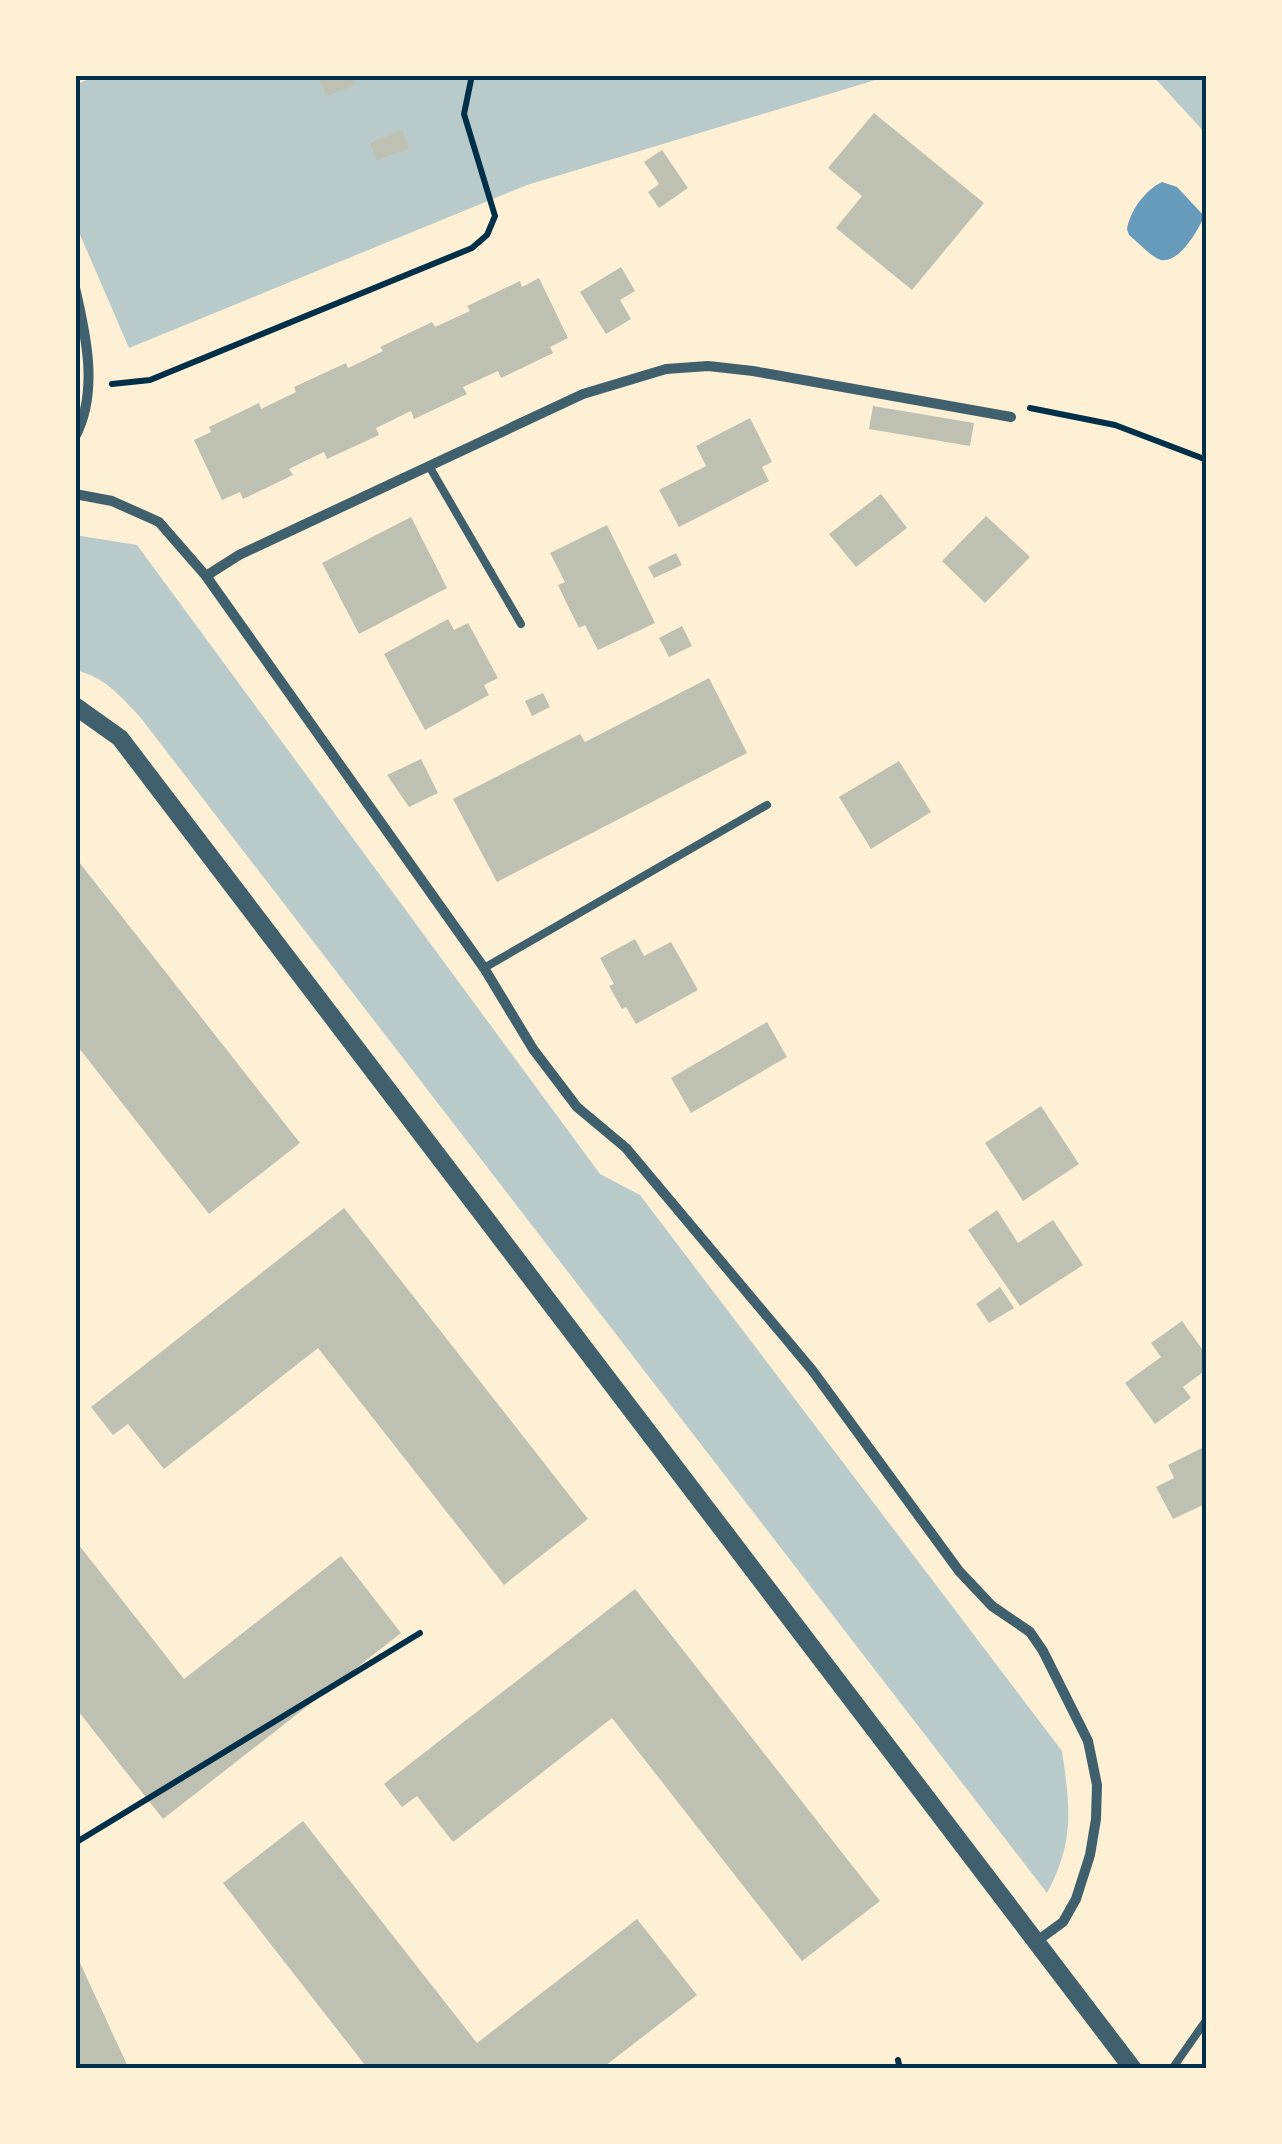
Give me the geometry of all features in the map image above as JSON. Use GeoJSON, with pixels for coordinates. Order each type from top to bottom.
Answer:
{"type":"FeatureCollection","features":[{"type":"Feature","properties":{"kind":"street"},"geometry":{"type":"LineString","coordinates":[[75,288],[89,379],[75,436]]}},
{"type":"Feature","properties":{"kind":"street"},"geometry":{"type":"LineString","coordinates":[[206,576],[239,555],[583,394],[666,369],[708,366],[753,371],[1011,417]]}},
{"type":"Feature","properties":{"kind":"street"},"geometry":{"type":"LineString","coordinates":[[75,494],[112,501],[159,522],[206,576],[484,968],[533,1049],[577,1107],[626,1148],[812,1370],[959,1571],[992,1606],[1030,1632],[1043,1651],[1088,1741],[1096,1785],[1096,1819],[1090,1855],[1076,1898],[1063,1922],[1037,1941]]}},
{"type":"Feature","properties":{"kind":"street"},"geometry":{"type":"LineString","coordinates":[[75,706],[120,738],[1133,2069]]}},
{"type":"Feature","properties":{"kind":"lane"},"geometry":{"type":"LineString","coordinates":[[430,466],[521,624]]}},
{"type":"Feature","properties":{"kind":"lane"},"geometry":{"type":"LineString","coordinates":[[484,968],[767,805]]}},
{"type":"Feature","properties":{"kind":"lane"},"geometry":{"type":"LineString","coordinates":[[1172,2069],[1207,2019]]}},
{"type":"Feature","properties":{"kind":"path"},"geometry":{"type":"LineString","coordinates":[[89,379],[120,386],[150,380],[472,248],[487,235],[495,216],[464,114],[472,75]]}},
{"type":"Feature","properties":{"kind":"path"},"geometry":{"type":"LineString","coordinates":[[1011,417],[1032,408],[1114,424],[1207,460]]}},
{"type":"Feature","properties":{"kind":"path"},"geometry":{"type":"LineString","coordinates":[[75,1843],[420,1633]]}},
{"type":"Feature","properties":{"kind":"shaded area"},"geometry":{"type":"Polygon","coordinates":[[[98,75],[892,75],[527,185],[129,348],[75,223],[75,85],[98,75]]]}},
{"type":"Feature","properties":{"kind":"shaded area"},"geometry":{"type":"Polygon","coordinates":[[[1152,75],[1207,75],[1207,135],[1152,75]]]}},
{"type":"Feature","properties":{"kind":"shaded area"},"geometry":{"type":"Polygon","coordinates":[[[75,535],[137,545],[600,1174],[640,1195],[1062,1751],[1068,1824],[1062,1857],[1047,1893],[140,717],[103,682],[75,670],[75,535]]]}},
{"type":"Feature","properties":{"kind":"water"},"geometry":{"type":"Polygon","coordinates":[[[1162,182],[1177,187],[1204,216],[1187,244],[1168,260],[1153,256],[1127,229],[1139,202],[1162,182]]]}},
{"type":"Feature","properties":{"kind":"building"},"geometry":{"type":"Polygon","coordinates":[[[353,75],[356,85],[326,96],[320,79],[353,75]]]}},
{"type":"Feature","properties":{"kind":"building"},"geometry":{"type":"Polygon","coordinates":[[[874,113],[984,203],[912,290],[836,228],[862,196],[828,168],[874,113]]]}},
{"type":"Feature","properties":{"kind":"building"},"geometry":{"type":"Polygon","coordinates":[[[402,130],[409,149],[377,160],[370,143],[402,130]]]}},
{"type":"Feature","properties":{"kind":"building"},"geometry":{"type":"Polygon","coordinates":[[[662,150],[688,188],[659,208],[648,192],[659,184],[644,162],[662,150]]]}},
{"type":"Feature","properties":{"kind":"building"},"geometry":{"type":"Polygon","coordinates":[[[621,267],[635,291],[620,300],[631,319],[606,334],[580,292],[621,267]]]}},
{"type":"Feature","properties":{"kind":"building"},"geometry":{"type":"Polygon","coordinates":[[[539,278],[568,338],[550,347],[553,353],[501,378],[498,371],[463,387],[467,394],[414,419],[411,411],[376,428],[379,435],[327,459],[324,452],[307,460],[289,469],[293,475],[243,499],[240,492],[222,500],[194,440],[211,432],[209,427],[259,403],[261,409],[296,392],[294,387],[346,363],[348,368],[365,360],[383,351],[380,347],[432,322],[435,327],[470,311],[467,306],[520,281],[522,287],[539,278]]]}},
{"type":"Feature","properties":{"kind":"building"},"geometry":{"type":"Polygon","coordinates":[[[873,406],[974,423],[970,446],[869,429],[873,406]]]}},
{"type":"Feature","properties":{"kind":"building"},"geometry":{"type":"Polygon","coordinates":[[[750,418],[772,462],[762,467],[769,481],[679,527],[659,490],[706,466],[696,446],[750,418]]]}},
{"type":"Feature","properties":{"kind":"building"},"geometry":{"type":"Polygon","coordinates":[[[881,494],[907,528],[856,567],[829,534],[881,494]]]}},
{"type":"Feature","properties":{"kind":"building"},"geometry":{"type":"Polygon","coordinates":[[[986,516],[1030,557],[985,603],[942,561],[986,516]]]}},
{"type":"Feature","properties":{"kind":"building"},"geometry":{"type":"Polygon","coordinates":[[[411,517],[447,588],[359,634],[322,563],[411,517]]]}},
{"type":"Feature","properties":{"kind":"building"},"geometry":{"type":"Polygon","coordinates":[[[607,525],[655,623],[598,650],[585,625],[579,628],[568,606],[558,585],[565,582],[550,553],[607,525]]]}},
{"type":"Feature","properties":{"kind":"building"},"geometry":{"type":"Polygon","coordinates":[[[676,553],[682,565],[654,578],[648,567],[676,553]]]}},
{"type":"Feature","properties":{"kind":"building"},"geometry":{"type":"Polygon","coordinates":[[[448,619],[454,630],[468,623],[498,678],[484,685],[489,695],[425,730],[384,654],[448,619]]]}},
{"type":"Feature","properties":{"kind":"building"},"geometry":{"type":"Polygon","coordinates":[[[682,626],[692,646],[669,657],[659,638],[682,626]]]}},
{"type":"Feature","properties":{"kind":"building"},"geometry":{"type":"Polygon","coordinates":[[[709,678],[747,753],[497,882],[453,799],[580,734],[585,742],[709,678]]]}},
{"type":"Feature","properties":{"kind":"building"},"geometry":{"type":"Polygon","coordinates":[[[543,693],[550,707],[532,716],[525,701],[543,693]]]}},
{"type":"Feature","properties":{"kind":"building"},"geometry":{"type":"Polygon","coordinates":[[[421,759],[438,793],[409,807],[387,775],[421,759]]]}},
{"type":"Feature","properties":{"kind":"building"},"geometry":{"type":"Polygon","coordinates":[[[899,761],[931,812],[871,849],[839,797],[899,761]]]}},
{"type":"Feature","properties":{"kind":"building"},"geometry":{"type":"Polygon","coordinates":[[[75,857],[300,1143],[209,1214],[75,1043],[75,857]]]}},
{"type":"Feature","properties":{"kind":"building"},"geometry":{"type":"Polygon","coordinates":[[[635,939],[644,956],[671,942],[698,990],[636,1024],[609,986],[614,984],[600,958],[635,939]]]}},
{"type":"Feature","properties":{"kind":"building"},"geometry":{"type":"Polygon","coordinates":[[[767,1022],[787,1057],[691,1113],[671,1078],[767,1022]]]}},
{"type":"Feature","properties":{"kind":"building"},"geometry":{"type":"Polygon","coordinates":[[[1041,1106],[1079,1164],[1023,1201],[985,1143],[1041,1106]]]}},
{"type":"Feature","properties":{"kind":"building"},"geometry":{"type":"Polygon","coordinates":[[[344,1208],[588,1519],[504,1585],[318,1348],[164,1469],[128,1424],[113,1435],[91,1407],[344,1208]]]}},
{"type":"Feature","properties":{"kind":"building"},"geometry":{"type":"Polygon","coordinates":[[[997,1210],[1018,1243],[1053,1220],[1083,1265],[1020,1306],[968,1230],[997,1210]]]}},
{"type":"Feature","properties":{"kind":"building"},"geometry":{"type":"Polygon","coordinates":[[[1000,1287],[1014,1308],[989,1323],[976,1304],[1000,1287]]]}},
{"type":"Feature","properties":{"kind":"building"},"geometry":{"type":"Polygon","coordinates":[[[1182,1321],[1207,1356],[1207,1369],[1183,1387],[1191,1398],[1155,1424],[1125,1383],[1161,1357],[1151,1343],[1182,1321]]]}},
{"type":"Feature","properties":{"kind":"building"},"geometry":{"type":"Polygon","coordinates":[[[1204,1447],[1207,1503],[1173,1519],[1156,1487],[1174,1478],[1168,1465],[1204,1447]]]}},
{"type":"Feature","properties":{"kind":"building"},"geometry":{"type":"Polygon","coordinates":[[[75,1540],[184,1679],[341,1556],[401,1633],[163,1819],[75,1707],[75,1540]]]}},
{"type":"Feature","properties":{"kind":"building"},"geometry":{"type":"Polygon","coordinates":[[[635,1589],[880,1901],[802,1961],[612,1718],[453,1842],[417,1796],[402,1807],[384,1784],[635,1589]]]}},
{"type":"Feature","properties":{"kind":"building"},"geometry":{"type":"Polygon","coordinates":[[[303,1821],[477,2043],[637,1919],[697,1995],[601,2069],[368,2069],[223,1883],[303,1821]]]}},
{"type":"Feature","properties":{"kind":"building"},"geometry":{"type":"Polygon","coordinates":[[[75,1952],[129,2069],[75,2069],[75,1952]]]}}]}
